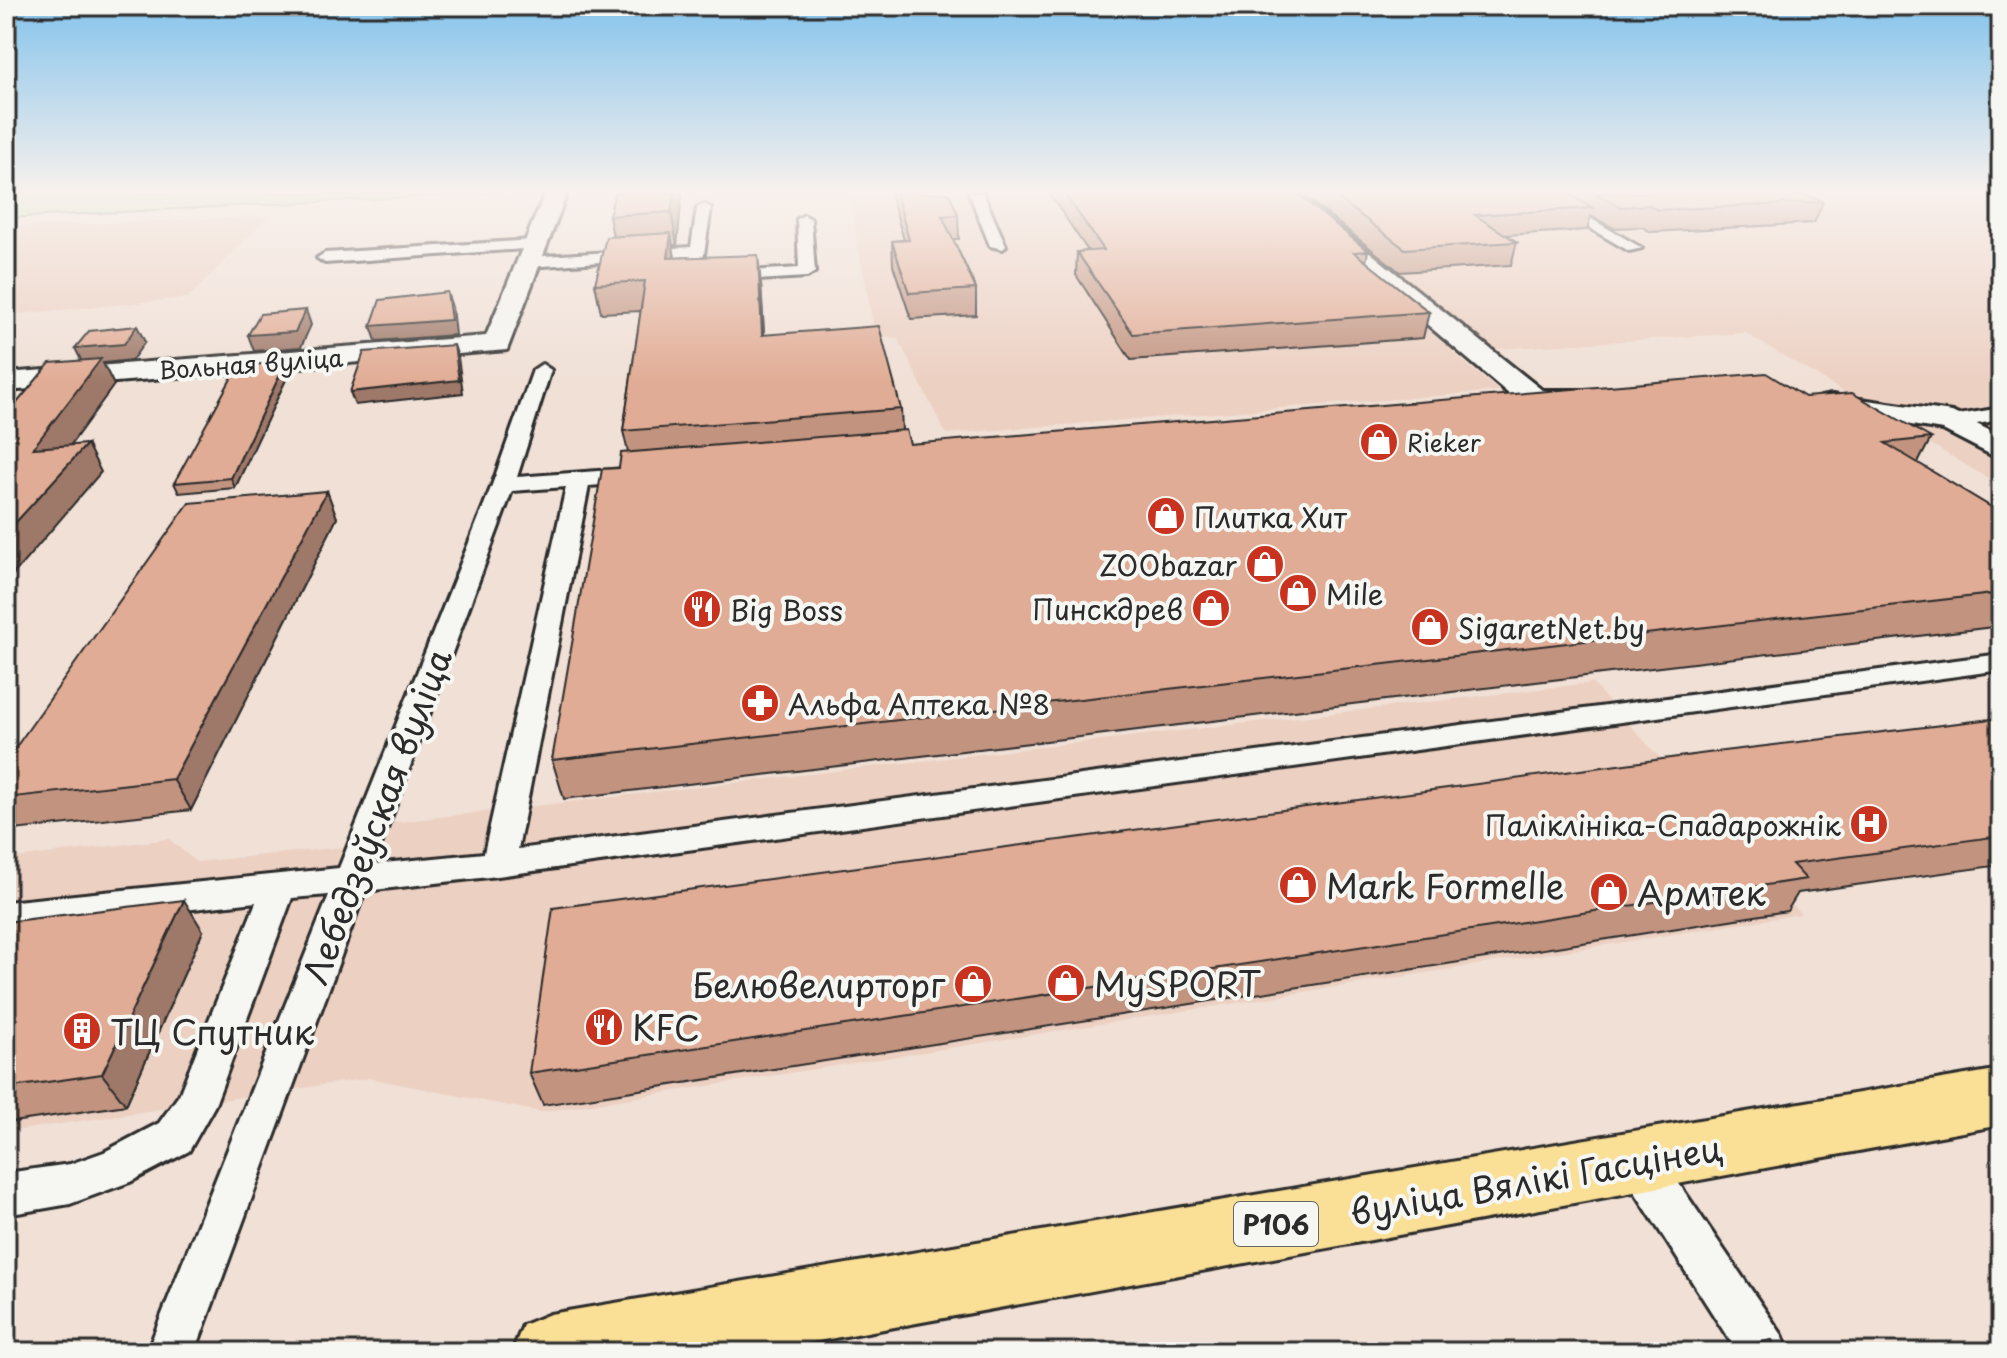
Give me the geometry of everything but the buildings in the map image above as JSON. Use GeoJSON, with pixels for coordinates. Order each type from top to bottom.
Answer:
{"type":"FeatureCollection","features":[{"type":"Feature","properties":{"kind":"main road","name":"вуліца Вялікі Гасцінец"},"geometry":{"type":"LineString","coordinates":[[550,1352],[2001,1097]]}},
{"type":"Feature","properties":{"kind":"street","name":"Вольная вуліца"},"geometry":{"type":"LineString","coordinates":[[6,382],[497,344],[530,256]]}},
{"type":"Feature","properties":{"kind":"street"},"geometry":{"type":"LineString","coordinates":[[1360,256],[1535,400],[1614,394]]}},
{"type":"Feature","properties":{"kind":"street"},"geometry":{"type":"LineString","coordinates":[[1798,397],[1886,415],[1952,422],[2001,450]]}},
{"type":"Feature","properties":{"kind":"lane"},"geometry":{"type":"LineString","coordinates":[[325,258],[392,256]]}},
{"type":"Feature","properties":{"kind":"lane"},"geometry":{"type":"LineString","coordinates":[[697,256],[692,279],[807,272],[806,256]]}},
{"type":"Feature","properties":{"kind":"lane","name":"Лебедзеўская вуліца"},"geometry":{"type":"LineString","coordinates":[[171,1352],[262,1106],[355,878],[503,485],[542,370]]}},
{"type":"Feature","properties":{"kind":"lane"},"geometry":{"type":"LineString","coordinates":[[1503,403],[1535,400]]}},
{"type":"Feature","properties":{"kind":"lane"},"geometry":{"type":"LineString","coordinates":[[1952,422],[2001,414]]}},
{"type":"Feature","properties":{"kind":"lane"},"geometry":{"type":"LineString","coordinates":[[503,485],[658,473]]}},
{"type":"Feature","properties":{"kind":"lane"},"geometry":{"type":"LineString","coordinates":[[498,864],[579,480]]}},
{"type":"Feature","properties":{"kind":"lane"},"geometry":{"type":"LineString","coordinates":[[6,916],[498,864],[2001,662]]}},
{"type":"Feature","properties":{"kind":"lane"},"geometry":{"type":"LineString","coordinates":[[6,1194],[70,1184],[115,1168],[174,1137],[195,1105],[279,887]]}},
{"type":"Feature","properties":{"kind":"lane"},"geometry":{"type":"LineString","coordinates":[[1639,1161],[1765,1352]]}},
{"type":"Feature","properties":{"kind":"shaded area"},"geometry":{"type":"Polygon","coordinates":[[[6,256],[229,256],[188,298],[6,315],[6,256]]]}},
{"type":"Feature","properties":{"kind":"shaded area"},"geometry":{"type":"Polygon","coordinates":[[[860,256],[2001,256],[2001,486],[1745,333],[1452,352],[1499,391],[946,434],[898,339],[875,334],[860,256]]]}},
{"type":"Feature","properties":{"kind":"shaded area"},"geometry":{"type":"Polygon","coordinates":[[[1592,683],[1801,914],[541,1112],[369,1078],[6,1132],[6,859],[169,839],[196,862],[355,846],[363,826],[1592,683]]]}},
{"type":"Feature","properties":{"kind":"place","name":"Rieker"},"geometry":{"type":"Point","coordinates":[1379,442]}},
{"type":"Feature","properties":{"kind":"place","name":"Плитка Хит"},"geometry":{"type":"Point","coordinates":[1166,516]}},
{"type":"Feature","properties":{"kind":"place","name":"ZOObazar"},"geometry":{"type":"Point","coordinates":[1265,564]}},
{"type":"Feature","properties":{"kind":"place","name":"Mile"},"geometry":{"type":"Point","coordinates":[1298,593]}},
{"type":"Feature","properties":{"kind":"place","name":"Пинскдрев"},"geometry":{"type":"Point","coordinates":[1211,608]}},
{"type":"Feature","properties":{"kind":"place","name":"Big Boss"},"geometry":{"type":"Point","coordinates":[702,609]}},
{"type":"Feature","properties":{"kind":"place","name":"SigaretNet.by"},"geometry":{"type":"Point","coordinates":[1430,627]}},
{"type":"Feature","properties":{"kind":"place","name":"Альфа Аптека №8"},"geometry":{"type":"Point","coordinates":[760,703]}},
{"type":"Feature","properties":{"kind":"place","name":"Паліклініка-Спадарожнік"},"geometry":{"type":"Point","coordinates":[1869,824]}},
{"type":"Feature","properties":{"kind":"place","name":"Mark Formelle"},"geometry":{"type":"Point","coordinates":[1298,885]}},
{"type":"Feature","properties":{"kind":"place","name":"Армтек"},"geometry":{"type":"Point","coordinates":[1609,892]}},
{"type":"Feature","properties":{"kind":"place","name":"MySPORT"},"geometry":{"type":"Point","coordinates":[1066,983]}},
{"type":"Feature","properties":{"kind":"place","name":"Белювелирторг"},"geometry":{"type":"Point","coordinates":[973,984]}},
{"type":"Feature","properties":{"kind":"place","name":"KFC"},"geometry":{"type":"Point","coordinates":[604,1027]}},
{"type":"Feature","properties":{"kind":"place","name":"ТЦ Спутник"},"geometry":{"type":"Point","coordinates":[82,1031]}}]}
